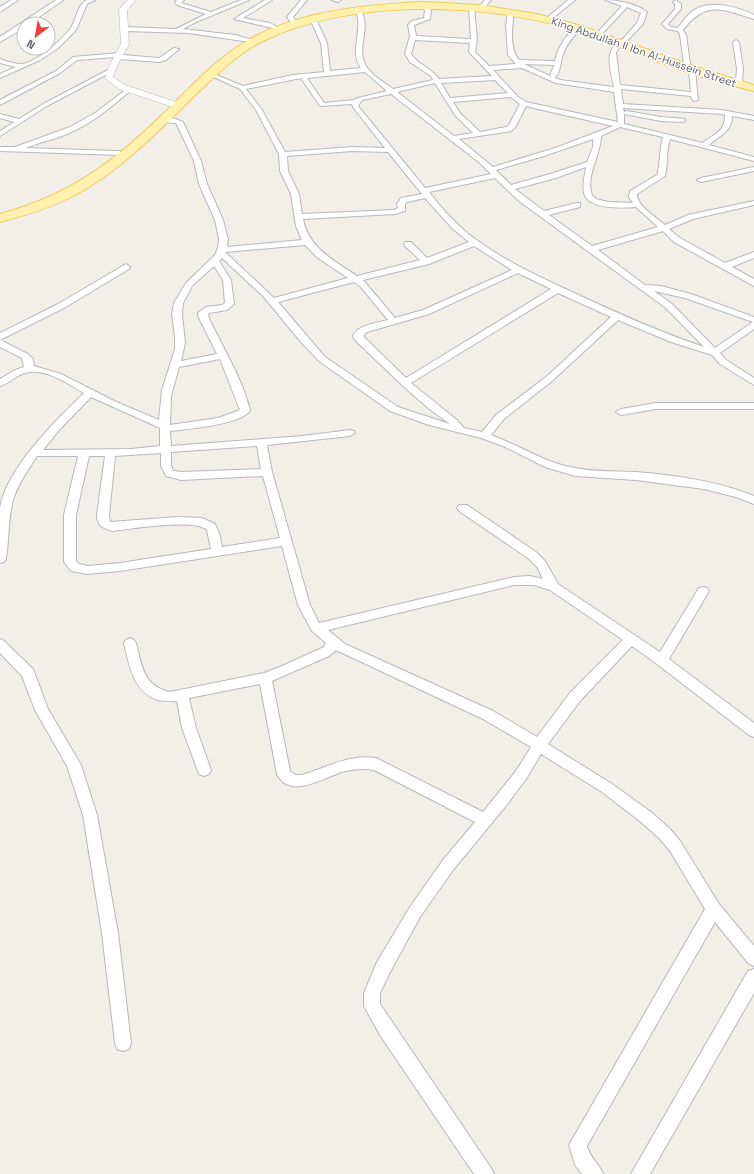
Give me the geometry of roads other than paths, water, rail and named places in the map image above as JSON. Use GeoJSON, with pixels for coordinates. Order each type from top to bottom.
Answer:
{"type":"FeatureCollection","features":[{"type":"Feature","properties":{"kind":"main road","name":"King Abdullah II Ibn Al-Hussein Street"},"geometry":{"type":"LineString","coordinates":[[0,218],[54,200],[87,183],[118,161],[215,70],[234,49],[275,28],[333,12],[390,4],[486,3],[551,17],[600,33],[689,67],[754,88]]}},
{"type":"Feature","properties":{"kind":"main road","name":"King Abdullah II Ibn Al-Hussein Street"},"geometry":{"type":"LineString","coordinates":[[0,212],[35,201],[61,190],[94,170],[117,153],[173,104],[236,53],[262,38],[284,28],[313,19],[390,4],[472,8],[511,12],[548,19],[622,42]]}},
{"type":"Feature","properties":{"kind":"main road","name":"King Abdullah II Ibn Al-Hussein Street"},"geometry":{"type":"LineString","coordinates":[[689,67],[754,85]]}},
{"type":"Feature","properties":{"kind":"street"},"geometry":{"type":"LineString","coordinates":[[0,10],[15,0]]}},
{"type":"Feature","properties":{"kind":"street"},"geometry":{"type":"LineString","coordinates":[[36,16],[60,0]]}},
{"type":"Feature","properties":{"kind":"street"},"geometry":{"type":"LineString","coordinates":[[0,76],[40,58],[65,40],[74,28],[84,5],[92,0]]}},
{"type":"Feature","properties":{"kind":"street"},"geometry":{"type":"LineString","coordinates":[[132,0],[123,9],[126,40],[110,71],[109,76],[111,80],[128,90],[173,104]]}},
{"type":"Feature","properties":{"kind":"street"},"geometry":{"type":"LineString","coordinates":[[181,0],[178,4],[211,14],[268,24],[275,28]]}},
{"type":"Feature","properties":{"kind":"street"},"geometry":{"type":"LineString","coordinates":[[176,31],[211,14],[246,0]]}},
{"type":"Feature","properties":{"kind":"street"},"geometry":{"type":"LineString","coordinates":[[231,18],[269,0]]}},
{"type":"Feature","properties":{"kind":"street"},"geometry":{"type":"LineString","coordinates":[[294,22],[290,17],[304,0]]}},
{"type":"Feature","properties":{"kind":"street"},"geometry":{"type":"LineString","coordinates":[[551,17],[572,0]]}},
{"type":"Feature","properties":{"kind":"street"},"geometry":{"type":"LineString","coordinates":[[298,217],[394,212],[402,209],[401,204],[404,200],[495,172],[614,129],[621,122],[613,53],[615,48],[636,28],[644,14],[641,10],[608,0]]}},
{"type":"Feature","properties":{"kind":"street"},"geometry":{"type":"LineString","coordinates":[[676,2],[678,4],[678,9],[665,24],[669,28],[680,30],[683,35],[697,111]]}},
{"type":"Feature","properties":{"kind":"street"},"geometry":{"type":"LineString","coordinates":[[600,33],[610,25],[626,5]]}},
{"type":"Feature","properties":{"kind":"street"},"geometry":{"type":"LineString","coordinates":[[426,6],[428,11],[426,19],[414,22],[411,25],[413,38],[408,50],[409,57],[416,64],[433,75],[460,118],[477,133]]}},
{"type":"Feature","properties":{"kind":"street"},"geometry":{"type":"LineString","coordinates":[[472,8],[474,41],[472,52],[489,68],[496,78],[513,95],[524,103],[667,136],[754,159]]}},
{"type":"Feature","properties":{"kind":"street"},"geometry":{"type":"LineString","coordinates":[[680,30],[692,15],[703,8],[728,8],[754,17]]}},
{"type":"Feature","properties":{"kind":"street"},"geometry":{"type":"LineString","coordinates":[[358,10],[361,14],[362,20],[359,54],[366,70],[390,91],[474,154],[495,172],[509,188],[542,214],[646,287],[693,328],[714,353],[737,372],[753,381]]}},
{"type":"Feature","properties":{"kind":"street"},"geometry":{"type":"LineString","coordinates":[[511,12],[509,26],[511,55],[519,64],[558,82],[693,94]]}},
{"type":"Feature","properties":{"kind":"street"},"geometry":{"type":"LineString","coordinates":[[313,19],[324,43],[327,74]]}},
{"type":"Feature","properties":{"kind":"street"},"geometry":{"type":"LineString","coordinates":[[552,78],[556,72],[561,51],[568,38],[578,28]]}},
{"type":"Feature","properties":{"kind":"street"},"geometry":{"type":"LineString","coordinates":[[0,40],[16,29]]}},
{"type":"Feature","properties":{"kind":"street"},"geometry":{"type":"LineString","coordinates":[[126,29],[222,35],[250,40]]}},
{"type":"Feature","properties":{"kind":"street"},"geometry":{"type":"LineString","coordinates":[[413,38],[474,41]]}},
{"type":"Feature","properties":{"kind":"street"},"geometry":{"type":"LineString","coordinates":[[736,42],[740,69],[739,81]]}},
{"type":"Feature","properties":{"kind":"street"},"geometry":{"type":"LineString","coordinates":[[64,58],[119,56],[159,60],[165,59],[170,52],[176,50]]}},
{"type":"Feature","properties":{"kind":"street"},"geometry":{"type":"LineString","coordinates":[[40,58],[52,58]]}},
{"type":"Feature","properties":{"kind":"street"},"geometry":{"type":"LineString","coordinates":[[0,103],[58,72],[75,58]]}},
{"type":"Feature","properties":{"kind":"street"},"geometry":{"type":"LineString","coordinates":[[0,61],[22,66]]}},
{"type":"Feature","properties":{"kind":"street"},"geometry":{"type":"LineString","coordinates":[[489,68],[519,64],[558,63]]}},
{"type":"Feature","properties":{"kind":"street"},"geometry":{"type":"LineString","coordinates":[[215,70],[242,88],[259,110],[283,154],[284,171],[294,194],[298,217],[303,235],[307,242],[325,259],[357,278],[378,301],[393,321]]}},
{"type":"Feature","properties":{"kind":"street"},"geometry":{"type":"LineString","coordinates":[[242,88],[303,76],[366,70]]}},
{"type":"Feature","properties":{"kind":"street"},"geometry":{"type":"LineString","coordinates":[[0,134],[19,121],[110,71]]}},
{"type":"Feature","properties":{"kind":"street"},"geometry":{"type":"LineString","coordinates":[[303,76],[322,105],[356,102],[366,97],[437,81],[496,78]]}},
{"type":"Feature","properties":{"kind":"street"},"geometry":{"type":"LineString","coordinates":[[16,150],[63,133],[96,116],[128,90]]}},
{"type":"Feature","properties":{"kind":"street"},"geometry":{"type":"LineString","coordinates":[[448,100],[513,95]]}},
{"type":"Feature","properties":{"kind":"street"},"geometry":{"type":"LineString","coordinates":[[356,102],[354,106],[425,193],[455,226],[475,243],[518,270],[558,289],[674,340],[714,353]]}},
{"type":"Feature","properties":{"kind":"street"},"geometry":{"type":"LineString","coordinates":[[453,138],[508,129],[512,126],[524,103]]}},
{"type":"Feature","properties":{"kind":"street"},"geometry":{"type":"LineString","coordinates":[[620,109],[728,113],[754,118]]}},
{"type":"Feature","properties":{"kind":"street"},"geometry":{"type":"LineString","coordinates":[[620,109],[661,119],[683,120]]}},
{"type":"Feature","properties":{"kind":"street"},"geometry":{"type":"LineString","coordinates":[[705,146],[711,139],[724,132],[728,122],[728,113]]}},
{"type":"Feature","properties":{"kind":"street"},"geometry":{"type":"LineString","coordinates":[[0,116],[19,121]]}},
{"type":"Feature","properties":{"kind":"street"},"geometry":{"type":"LineString","coordinates":[[162,121],[173,120],[179,122],[180,129],[196,158],[203,183],[221,227],[224,239],[219,255],[191,282],[181,296],[177,315],[180,344],[166,395],[164,428],[167,470],[174,475],[187,476],[267,472]]}},
{"type":"Feature","properties":{"kind":"street"},"geometry":{"type":"LineString","coordinates":[[61,151],[63,133]]}},
{"type":"Feature","properties":{"kind":"street"},"geometry":{"type":"LineString","coordinates":[[597,135],[597,147],[590,163],[587,194],[591,200],[603,203],[638,205]]}},
{"type":"Feature","properties":{"kind":"street"},"geometry":{"type":"LineString","coordinates":[[667,136],[663,150],[663,168],[661,176],[653,182],[640,187],[633,194],[633,197],[638,205],[663,229],[686,246],[754,282]]}},
{"type":"Feature","properties":{"kind":"street"},"geometry":{"type":"LineString","coordinates":[[0,149],[117,153]]}},
{"type":"Feature","properties":{"kind":"street"},"geometry":{"type":"LineString","coordinates":[[283,154],[352,149],[390,150]]}},
{"type":"Feature","properties":{"kind":"street"},"geometry":{"type":"LineString","coordinates":[[509,188],[553,176],[590,163]]}},
{"type":"Feature","properties":{"kind":"street"},"geometry":{"type":"LineString","coordinates":[[700,180],[754,170]]}},
{"type":"Feature","properties":{"kind":"street"},"geometry":{"type":"LineString","coordinates":[[592,249],[663,229],[691,216],[754,203]]}},
{"type":"Feature","properties":{"kind":"street"},"geometry":{"type":"LineString","coordinates":[[542,214],[577,205]]}},
{"type":"Feature","properties":{"kind":"street"},"geometry":{"type":"LineString","coordinates":[[219,255],[307,242]]}},
{"type":"Feature","properties":{"kind":"street"},"geometry":{"type":"LineString","coordinates":[[273,301],[357,278],[426,262],[475,243]]}},
{"type":"Feature","properties":{"kind":"street"},"geometry":{"type":"LineString","coordinates":[[408,244],[426,262]]}},
{"type":"Feature","properties":{"kind":"street"},"geometry":{"type":"LineString","coordinates":[[219,255],[240,269],[273,301],[312,350],[383,403],[407,415],[484,436],[507,444],[549,465],[575,472],[604,476],[636,476],[704,485],[739,494],[754,500]]}},
{"type":"Feature","properties":{"kind":"street"},"geometry":{"type":"LineString","coordinates":[[0,383],[14,374],[29,368],[43,371],[55,375],[164,428],[240,415],[245,411],[230,373],[214,343],[203,316],[203,313],[208,309],[226,307],[230,304],[227,280],[219,255]]}},
{"type":"Feature","properties":{"kind":"street"},"geometry":{"type":"LineString","coordinates":[[724,267],[754,255]]}},
{"type":"Feature","properties":{"kind":"street"},"geometry":{"type":"LineString","coordinates":[[0,337],[61,306],[126,267]]}},
{"type":"Feature","properties":{"kind":"street"},"geometry":{"type":"LineString","coordinates":[[460,430],[453,420],[437,411],[405,384],[358,336],[364,330],[426,312],[444,305],[518,270]]}},
{"type":"Feature","properties":{"kind":"street"},"geometry":{"type":"LineString","coordinates":[[646,287],[658,288],[710,302],[754,320]]}},
{"type":"Feature","properties":{"kind":"street"},"geometry":{"type":"LineString","coordinates":[[405,384],[558,289]]}},
{"type":"Feature","properties":{"kind":"street"},"geometry":{"type":"LineString","coordinates":[[484,436],[500,417],[549,379],[617,316]]}},
{"type":"Feature","properties":{"kind":"street"},"geometry":{"type":"LineString","coordinates":[[714,353],[754,325]]}},
{"type":"Feature","properties":{"kind":"street"},"geometry":{"type":"LineString","coordinates":[[0,343],[25,356],[28,359],[29,368]]}},
{"type":"Feature","properties":{"kind":"street"},"geometry":{"type":"LineString","coordinates":[[174,365],[222,356]]}},
{"type":"Feature","properties":{"kind":"street"},"geometry":{"type":"LineString","coordinates":[[0,559],[5,514],[9,496],[17,480],[36,453],[70,411],[90,393]]}},
{"type":"Feature","properties":{"kind":"street"},"geometry":{"type":"LineString","coordinates":[[621,412],[656,406],[754,406]]}},
{"type":"Feature","properties":{"kind":"street"},"geometry":{"type":"LineString","coordinates":[[36,453],[110,454],[303,439],[350,433]]}},
{"type":"Feature","properties":{"kind":"street"},"geometry":{"type":"LineString","coordinates":[[261,442],[267,472],[304,605],[316,628],[333,642],[351,652],[488,715],[540,745],[607,788],[646,817],[665,834],[675,846],[714,909],[754,958]]}},
{"type":"Feature","properties":{"kind":"street"},"geometry":{"type":"LineString","coordinates":[[84,454],[70,515],[70,562],[75,568],[88,570],[120,567],[286,541]]}},
{"type":"Feature","properties":{"kind":"street"},"geometry":{"type":"LineString","coordinates":[[110,454],[103,515],[103,521],[106,525],[120,526],[200,520],[210,525],[217,551]]}},
{"type":"Feature","properties":{"kind":"street"},"geometry":{"type":"LineString","coordinates":[[463,508],[532,555],[541,564],[554,587]]}},
{"type":"Feature","properties":{"kind":"street"},"geometry":{"type":"LineString","coordinates":[[316,628],[514,581],[528,579],[541,581],[554,587],[662,660],[754,731]]}},
{"type":"Feature","properties":{"kind":"street"},"geometry":{"type":"LineString","coordinates":[[662,660],[703,591]]}},
{"type":"Feature","properties":{"kind":"street"},"geometry":{"type":"LineString","coordinates":[[484,1174],[386,1029],[372,1006],[372,994],[400,937],[415,912],[448,866],[517,781],[548,732],[575,697],[630,639]]}},
{"type":"Feature","properties":{"kind":"street"},"geometry":{"type":"LineString","coordinates":[[130,643],[139,677],[145,687],[163,696],[182,696],[265,678],[288,670],[325,653],[329,650],[333,642]]}},
{"type":"Feature","properties":{"kind":"street"},"geometry":{"type":"LineString","coordinates":[[0,644],[28,673],[42,710],[74,765],[90,815],[110,933],[123,1043]]}},
{"type":"Feature","properties":{"kind":"street"},"geometry":{"type":"LineString","coordinates":[[265,678],[284,774],[290,778],[297,781],[306,780],[348,763],[365,761],[370,762],[381,766],[485,820]]}},
{"type":"Feature","properties":{"kind":"street"},"geometry":{"type":"LineString","coordinates":[[182,696],[189,728],[204,770]]}},
{"type":"Feature","properties":{"kind":"street"},"geometry":{"type":"LineString","coordinates":[[594,1174],[581,1159],[578,1145],[714,909]]}},
{"type":"Feature","properties":{"kind":"street"},"geometry":{"type":"LineString","coordinates":[[640,1174],[754,977]]}}]}
